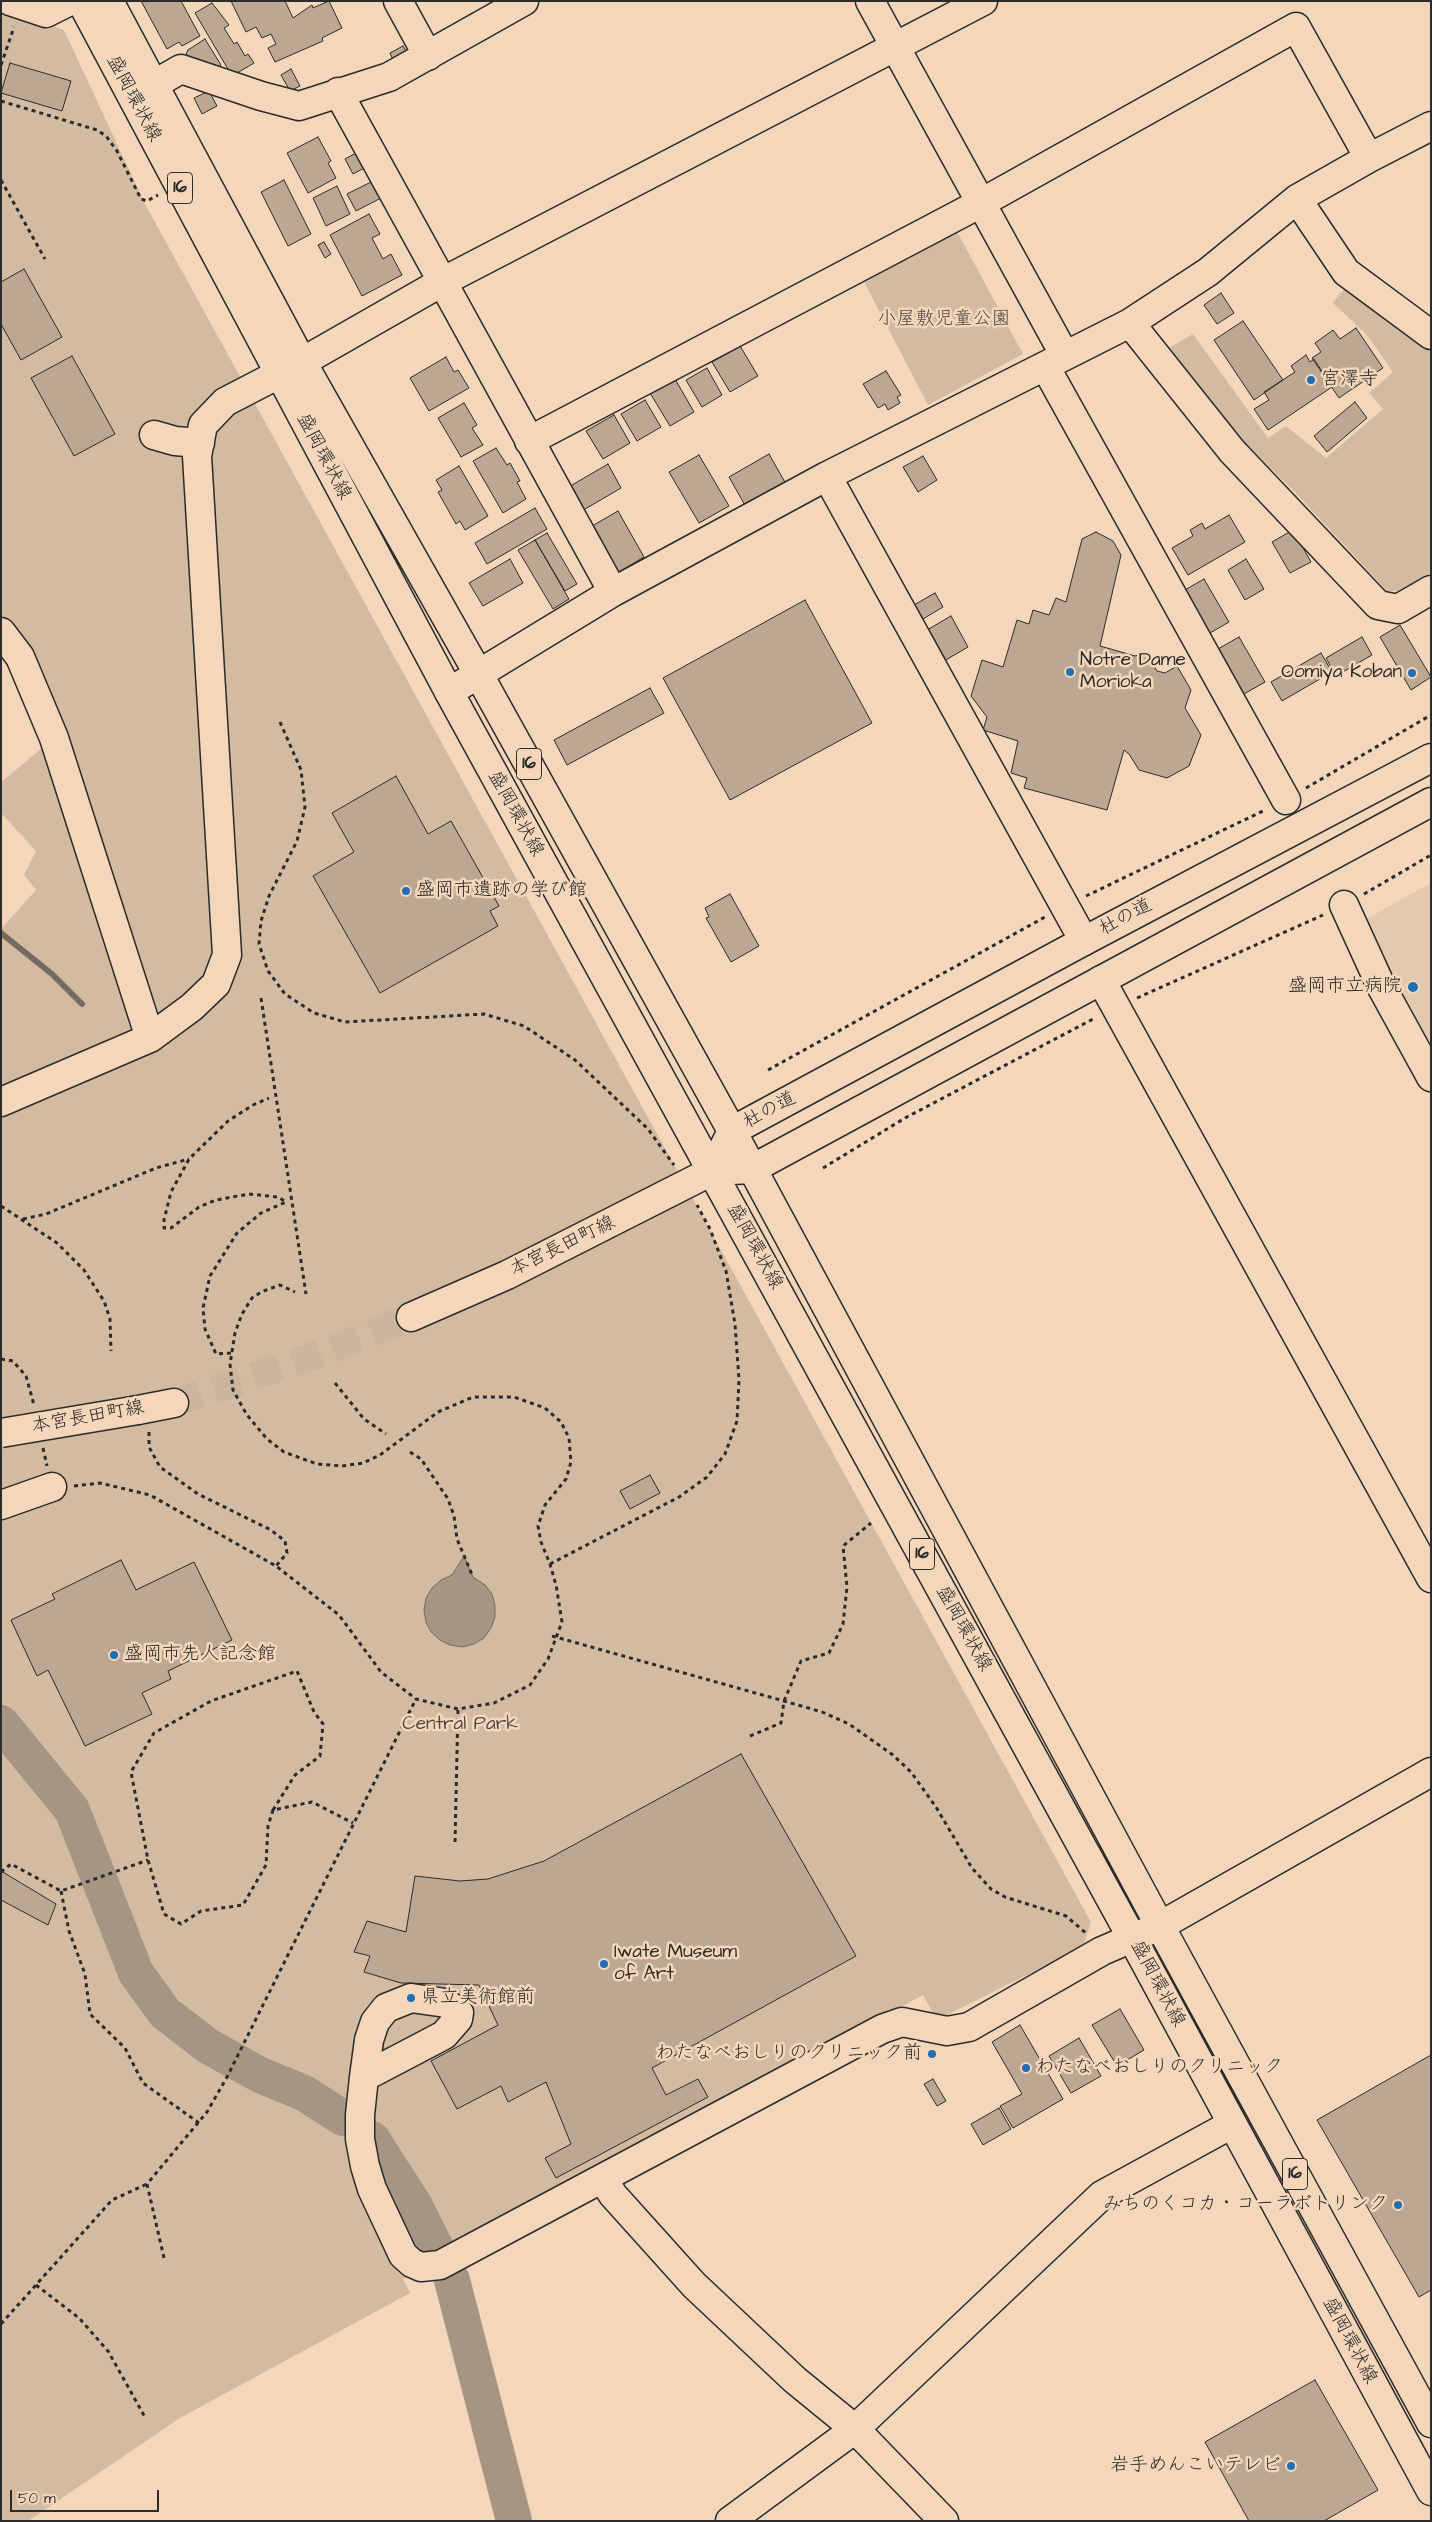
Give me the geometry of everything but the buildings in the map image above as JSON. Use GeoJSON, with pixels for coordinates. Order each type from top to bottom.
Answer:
{"type":"FeatureCollection","features":[{"type":"Feature","properties":{"kind":"street"},"geometry":{"type":"LineString","coordinates":[[15,3],[46,13],[70,1]]}},
{"type":"Feature","properties":{"kind":"street","name":"盛岡環状線"},"geometry":{"type":"LineString","coordinates":[[81,1],[290,368],[479,675],[732,1131],[1160,1926],[1431,2423]]}},
{"type":"Feature","properties":{"kind":"street","name":"盛岡環状線"},"geometry":{"type":"LineString","coordinates":[[109,1],[153,85],[449,692],[1132,1938],[1431,2491]]}},
{"type":"Feature","properties":{"kind":"street"},"geometry":{"type":"LineString","coordinates":[[398,1],[428,56]]}},
{"type":"Feature","properties":{"kind":"street"},"geometry":{"type":"LineString","coordinates":[[153,85],[181,69],[261,96],[299,106],[389,77],[524,1]]}},
{"type":"Feature","properties":{"kind":"street"},"geometry":{"type":"LineString","coordinates":[[870,1],[981,203],[1055,360],[1286,800]]}},
{"type":"Feature","properties":{"kind":"street"},"geometry":{"type":"LineString","coordinates":[[1,1102],[150,1038],[192,1007],[216,984],[227,955],[216,579],[197,456],[203,425],[225,402],[290,368],[442,282],[895,49],[983,1]]}},
{"type":"Feature","properties":{"kind":"street"},"geometry":{"type":"LineString","coordinates":[[529,441],[981,203],[1296,27],[1369,158]]}},
{"type":"Feature","properties":{"kind":"street"},"geometry":{"type":"LineString","coordinates":[[338,92],[613,592]]}},
{"type":"Feature","properties":{"kind":"street"},"geometry":{"type":"LineString","coordinates":[[449,692],[613,592],[827,476],[1130,323],[1208,272],[1297,199],[1369,158],[1431,126]]}},
{"type":"Feature","properties":{"kind":"street"},"geometry":{"type":"LineString","coordinates":[[1297,199],[1346,272],[1431,335]]}},
{"type":"Feature","properties":{"kind":"street"},"geometry":{"type":"LineString","coordinates":[[1130,323],[1232,451],[1378,604],[1398,608],[1431,590]]}},
{"type":"Feature","properties":{"kind":"street"},"geometry":{"type":"LineString","coordinates":[[154,435],[175,441],[200,442]]}},
{"type":"Feature","properties":{"kind":"street"},"geometry":{"type":"LineString","coordinates":[[827,476],[1084,941]]}},
{"type":"Feature","properties":{"kind":"street"},"geometry":{"type":"LineString","coordinates":[[1,632],[20,657],[54,738],[150,1038]]}},
{"type":"Feature","properties":{"kind":"street","name":"杜の道"},"geometry":{"type":"LineString","coordinates":[[712,1170],[732,1131],[1084,941],[1431,758]]}},
{"type":"Feature","properties":{"kind":"street"},"geometry":{"type":"LineString","coordinates":[[712,1170],[752,1169],[1431,802]]}},
{"type":"Feature","properties":{"kind":"street"},"geometry":{"type":"LineString","coordinates":[[1344,905],[1381,986],[1431,1077]]}},
{"type":"Feature","properties":{"kind":"street"},"geometry":{"type":"LineString","coordinates":[[1101,980],[1431,1578]]}},
{"type":"Feature","properties":{"kind":"street","name":"本宮長田町線"},"geometry":{"type":"LineString","coordinates":[[411,1317],[507,1275],[712,1170]]}},
{"type":"Feature","properties":{"kind":"street","name":"本宮長田町線"},"geometry":{"type":"LineString","coordinates":[[1,1433],[154,1406]]}},
{"type":"Feature","properties":{"kind":"street"},"geometry":{"type":"LineString","coordinates":[[1,1505],[52,1487]]}},
{"type":"Feature","properties":{"kind":"street"},"geometry":{"type":"LineString","coordinates":[[364,2077],[360,2115],[365,2166],[372,2189],[403,2255],[412,2263],[430,2268],[450,2262],[882,2029],[902,2022],[947,2031],[969,2027],[1102,1951],[1160,1926],[1431,1772]]}},
{"type":"Feature","properties":{"kind":"street"},"geometry":{"type":"LineString","coordinates":[[730,2521],[855,2429],[1102,2195],[1232,2124]]}},
{"type":"Feature","properties":{"kind":"street"},"geometry":{"type":"LineString","coordinates":[[603,2179],[613,2196],[649,2237],[722,2312],[795,2380],[855,2429],[944,2521]]}},
{"type":"Feature","properties":{"kind":"path"},"geometry":{"type":"LineString","coordinates":[[1,65],[15,3]]}},
{"type":"Feature","properties":{"kind":"path"},"geometry":{"type":"LineString","coordinates":[[1,101],[102,133],[117,151],[141,199],[147,200],[164,192]]}},
{"type":"Feature","properties":{"kind":"path"},"geometry":{"type":"LineString","coordinates":[[1,180],[45,259]]}},
{"type":"Feature","properties":{"kind":"path"},"geometry":{"type":"LineString","coordinates":[[768,1070],[1065,906],[1286,800],[1431,715]]}},
{"type":"Feature","properties":{"kind":"path"},"geometry":{"type":"LineString","coordinates":[[280,722],[300,770],[305,808],[297,841],[269,896],[260,921],[259,944],[268,971],[285,994],[314,1013],[345,1022],[484,1014],[524,1026],[575,1060],[648,1128],[687,1184],[710,1229],[726,1271],[735,1324],[739,1380],[737,1421],[725,1454],[707,1476],[679,1497],[550,1564]]}},
{"type":"Feature","properties":{"kind":"path"},"geometry":{"type":"LineString","coordinates":[[261,998],[306,1294]]}},
{"type":"Feature","properties":{"kind":"path"},"geometry":{"type":"LineString","coordinates":[[230,1353],[216,1354],[205,1329],[203,1308],[210,1276],[237,1233],[261,1214],[286,1202],[278,1197],[263,1194],[216,1200],[193,1210],[171,1228],[164,1228],[164,1220],[171,1192],[189,1159],[235,1115],[269,1098]]}},
{"type":"Feature","properties":{"kind":"path"},"geometry":{"type":"LineString","coordinates":[[24,1219],[46,1214],[156,1168],[189,1159]]}},
{"type":"Feature","properties":{"kind":"path"},"geometry":{"type":"LineString","coordinates":[[1,1206],[24,1219],[64,1249],[84,1270],[104,1301],[110,1319],[111,1352]]}},
{"type":"Feature","properties":{"kind":"path"},"geometry":{"type":"LineString","coordinates":[[52,1487],[100,1484],[150,1495],[276,1566],[339,1615],[381,1672],[416,1699],[458,1709],[494,1703],[530,1685],[548,1659],[554,1636],[562,1622],[550,1564],[540,1542],[538,1526],[545,1505],[566,1479],[572,1454],[569,1438],[561,1422],[545,1408],[514,1397],[473,1398],[433,1415],[370,1461],[342,1466],[317,1464],[284,1452],[267,1439],[247,1415],[233,1390],[230,1353],[242,1314],[252,1298],[280,1284],[295,1292]]}},
{"type":"Feature","properties":{"kind":"path"},"geometry":{"type":"LineString","coordinates":[[335,1383],[364,1419],[386,1434]]}},
{"type":"Feature","properties":{"kind":"path"},"geometry":{"type":"LineString","coordinates":[[154,1406],[149,1447],[160,1467],[198,1494],[271,1530],[284,1541],[287,1553],[276,1566]]}},
{"type":"Feature","properties":{"kind":"path"},"geometry":{"type":"LineString","coordinates":[[410,1452],[421,1459],[448,1499],[454,1516],[457,1539],[473,1577]]}},
{"type":"Feature","properties":{"kind":"path"},"geometry":{"type":"LineString","coordinates":[[750,1736],[781,1723],[784,1700],[802,1661],[829,1653],[842,1624],[847,1587],[842,1546],[871,1523]]}},
{"type":"Feature","properties":{"kind":"path"},"geometry":{"type":"LineString","coordinates":[[554,1636],[784,1700],[822,1712],[849,1724],[893,1755],[911,1772],[936,1806],[972,1868],[986,1884],[1006,1897],[1066,1916],[1080,1926],[1102,1951]]}},
{"type":"Feature","properties":{"kind":"path"},"geometry":{"type":"LineString","coordinates":[[297,1671],[314,1712],[323,1724],[320,1756],[296,1775],[273,1810],[268,1826],[266,1865],[243,1905],[201,1911],[180,1924],[164,1914],[148,1860],[131,1772],[154,1734],[211,1702],[297,1671]]}},
{"type":"Feature","properties":{"kind":"path"},"geometry":{"type":"LineString","coordinates":[[1,2324],[112,2200],[147,2184],[207,2112],[241,2050],[416,1699]]}},
{"type":"Feature","properties":{"kind":"path"},"geometry":{"type":"LineString","coordinates":[[455,1842],[458,1709]]}},
{"type":"Feature","properties":{"kind":"path"},"geometry":{"type":"LineString","coordinates":[[273,1810],[312,1802],[353,1823]]}},
{"type":"Feature","properties":{"kind":"path"},"geometry":{"type":"LineString","coordinates":[[1,1872],[11,1864],[61,1891],[148,1860]]}},
{"type":"Feature","properties":{"kind":"path"},"geometry":{"type":"LineString","coordinates":[[61,1891],[69,1931],[85,1974],[90,2014],[124,2048],[143,2083],[199,2123]]}},
{"type":"Feature","properties":{"kind":"path"},"geometry":{"type":"LineString","coordinates":[[147,2184],[164,2258]]}},
{"type":"Feature","properties":{"kind":"path"},"geometry":{"type":"LineString","coordinates":[[36,2285],[79,2318],[108,2351],[146,2419]]}},
{"type":"Feature","properties":{"kind":"shaded area","name":"盛岡市立病院"},"geometry":{"type":"Polygon","coordinates":[[[1431,883],[1431,1051],[1361,922],[1431,883]]]}},
{"type":"Feature","properties":{"kind":"shaded area"},"geometry":{"type":"Polygon","coordinates":[[[464,1556],[473,1577],[485,1585],[492,1594],[495,1605],[495,1617],[491,1628],[484,1638],[474,1644],[462,1647],[450,1645],[440,1640],[431,1632],[426,1622],[424,1610],[426,1598],[432,1588],[441,1580],[452,1575],[464,1556]]]}},
{"type":"Feature","properties":{"kind":"green space","name":"Central Park"},"geometry":{"type":"Polygon","coordinates":[[[1,7],[64,30],[145,204],[1091,1922],[1083,1947],[937,2020],[923,1995],[403,2279],[410,2293],[180,2418],[28,2521],[1,2521],[1,929],[36,890],[24,875],[36,851],[1,813],[1,782],[54,738],[1,632],[1,7]]]}},
{"type":"Feature","properties":{"kind":"green space","name":"小屋敷児童公園"},"geometry":{"type":"Polygon","coordinates":[[[954,226],[1023,354],[928,405],[861,276],[954,226]]]}},
{"type":"Feature","properties":{"kind":"green space"},"geometry":{"type":"Polygon","coordinates":[[[1347,285],[1431,348],[1431,573],[1398,591],[1387,591],[1292,489],[1213,411],[1167,349],[1193,334],[1268,438],[1286,426],[1326,458],[1383,409],[1369,393],[1393,372],[1367,335],[1333,303],[1347,285]]]}},
{"type":"Feature","properties":{"kind":"waterway"},"geometry":{"type":"LineString","coordinates":[[1,933],[52,974],[82,1004]]}},
{"type":"Feature","properties":{"kind":"waterway"},"geometry":{"type":"LineString","coordinates":[[1,1723],[72,1810],[136,1973],[165,2013],[208,2046],[260,2075],[304,2093],[343,2118]]}},
{"type":"Feature","properties":{"kind":"waterway"},"geometry":{"type":"LineString","coordinates":[[372,2139],[415,2206],[436,2248]]}},
{"type":"Feature","properties":{"kind":"waterway"},"geometry":{"type":"LineString","coordinates":[[452,2280],[514,2521]]}},
{"type":"Feature","properties":{"kind":"tunnel"},"geometry":{"type":"LineString","coordinates":[[174,1403],[319,1354],[411,1317]]}},
{"type":"Feature","properties":{"kind":"place","name":"宮澤寺"},"geometry":{"type":"Point","coordinates":[1311,380]}},
{"type":"Feature","properties":{"kind":"place","name":"Notre Dame Morioka"},"geometry":{"type":"Point","coordinates":[1070,672]}},
{"type":"Feature","properties":{"kind":"place","name":"Oomiya Koban"},"geometry":{"type":"Point","coordinates":[1412,673]}},
{"type":"Feature","properties":{"kind":"place","name":"盛岡市遺跡の学び館"},"geometry":{"type":"Point","coordinates":[406,891]}},
{"type":"Feature","properties":{"kind":"place","name":"盛岡市立病院"},"geometry":{"type":"Point","coordinates":[1413,987]}},
{"type":"Feature","properties":{"kind":"place","name":"盛岡市先人記念館"},"geometry":{"type":"Point","coordinates":[114,1655]}},
{"type":"Feature","properties":{"kind":"place","name":"Iwate Museum of Art"},"geometry":{"type":"Point","coordinates":[604,1964]}},
{"type":"Feature","properties":{"kind":"place","name":"県立美術館前"},"geometry":{"type":"Point","coordinates":[411,1998]}},
{"type":"Feature","properties":{"kind":"place","name":"わたなべおしりのクリニック前"},"geometry":{"type":"Point","coordinates":[932,2054]}},
{"type":"Feature","properties":{"kind":"place","name":"わたなべおしりのクリニック"},"geometry":{"type":"Point","coordinates":[1026,2068]}},
{"type":"Feature","properties":{"kind":"place","name":"みちのくコカ・コーラボトリンク"},"geometry":{"type":"Point","coordinates":[1398,2205]}},
{"type":"Feature","properties":{"kind":"place","name":"岩手めんこいテレビ"},"geometry":{"type":"Point","coordinates":[1291,2466]}}]}
